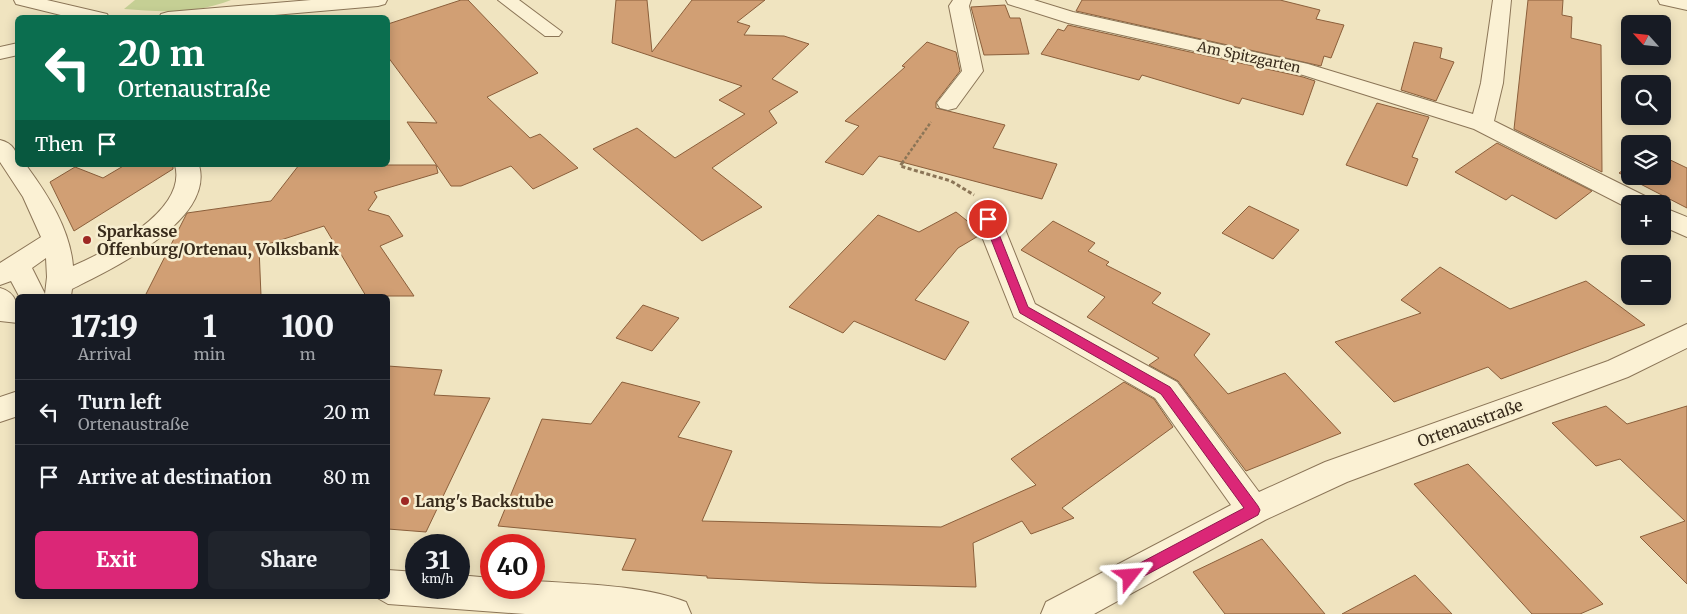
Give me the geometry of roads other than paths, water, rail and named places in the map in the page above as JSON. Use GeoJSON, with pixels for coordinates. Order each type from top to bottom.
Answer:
{"type":"FeatureCollection","features":[{"type":"Feature","properties":{"kind":"street"},"geometry":{"type":"LineString","coordinates":[[23,0],[87,15]]}},
{"type":"Feature","properties":{"kind":"street"},"geometry":{"type":"LineString","coordinates":[[203,15],[378,0]]}},
{"type":"Feature","properties":{"kind":"street"},"geometry":{"type":"LineString","coordinates":[[507,0],[552,32]]}},
{"type":"Feature","properties":{"kind":"street"},"geometry":{"type":"LineString","coordinates":[[948,103],[973,71],[959,6],[962,0]]}},
{"type":"Feature","properties":{"kind":"street","name":"Am Spitzgarten"},"geometry":{"type":"LineString","coordinates":[[1015,0],[1068,17],[1308,70],[1482,124],[1622,195]]}},
{"type":"Feature","properties":{"kind":"street"},"geometry":{"type":"LineString","coordinates":[[1482,124],[1492,83],[1502,0]]}},
{"type":"Feature","properties":{"kind":"street"},"geometry":{"type":"LineString","coordinates":[[1667,0],[1687,4]]}},
{"type":"Feature","properties":{"kind":"street"},"geometry":{"type":"LineString","coordinates":[[0,53],[15,50]]}},
{"type":"Feature","properties":{"kind":"street"},"geometry":{"type":"LineString","coordinates":[[0,147],[32,190],[56,240],[60,290],[127,250],[168,216],[180,202],[188,184],[187,167]]}},
{"type":"Feature","properties":{"kind":"street"},"geometry":{"type":"LineString","coordinates":[[988,219],[1024,310],[1166,390],[1253,510]]}},
{"type":"Feature","properties":{"kind":"street"},"geometry":{"type":"LineString","coordinates":[[1671,220],[1687,228]]}},
{"type":"Feature","properties":{"kind":"street"},"geometry":{"type":"LineString","coordinates":[[30,294],[8,271],[56,240]]}},
{"type":"Feature","properties":{"kind":"street"},"geometry":{"type":"LineString","coordinates":[[0,298],[6,313],[15,313]]}},
{"type":"Feature","properties":{"kind":"street","name":"Ortenaustraße"},"geometry":{"type":"LineString","coordinates":[[1059,614],[1253,510],[1336,472],[1618,369],[1687,335]]}},
{"type":"Feature","properties":{"kind":"street"},"geometry":{"type":"LineString","coordinates":[[0,410],[15,404]]}},
{"type":"Feature","properties":{"kind":"street"},"geometry":{"type":"LineString","coordinates":[[390,586],[604,603],[673,614]]}},
{"type":"Feature","properties":{"kind":"place","name":"Sparkasse Offenburg/Ortenau, Volksbank"},"geometry":{"type":"Point","coordinates":[87,240]}},
{"type":"Feature","properties":{"kind":"place","name":"Lang's Backstube"},"geometry":{"type":"Point","coordinates":[405,501]}}]}
